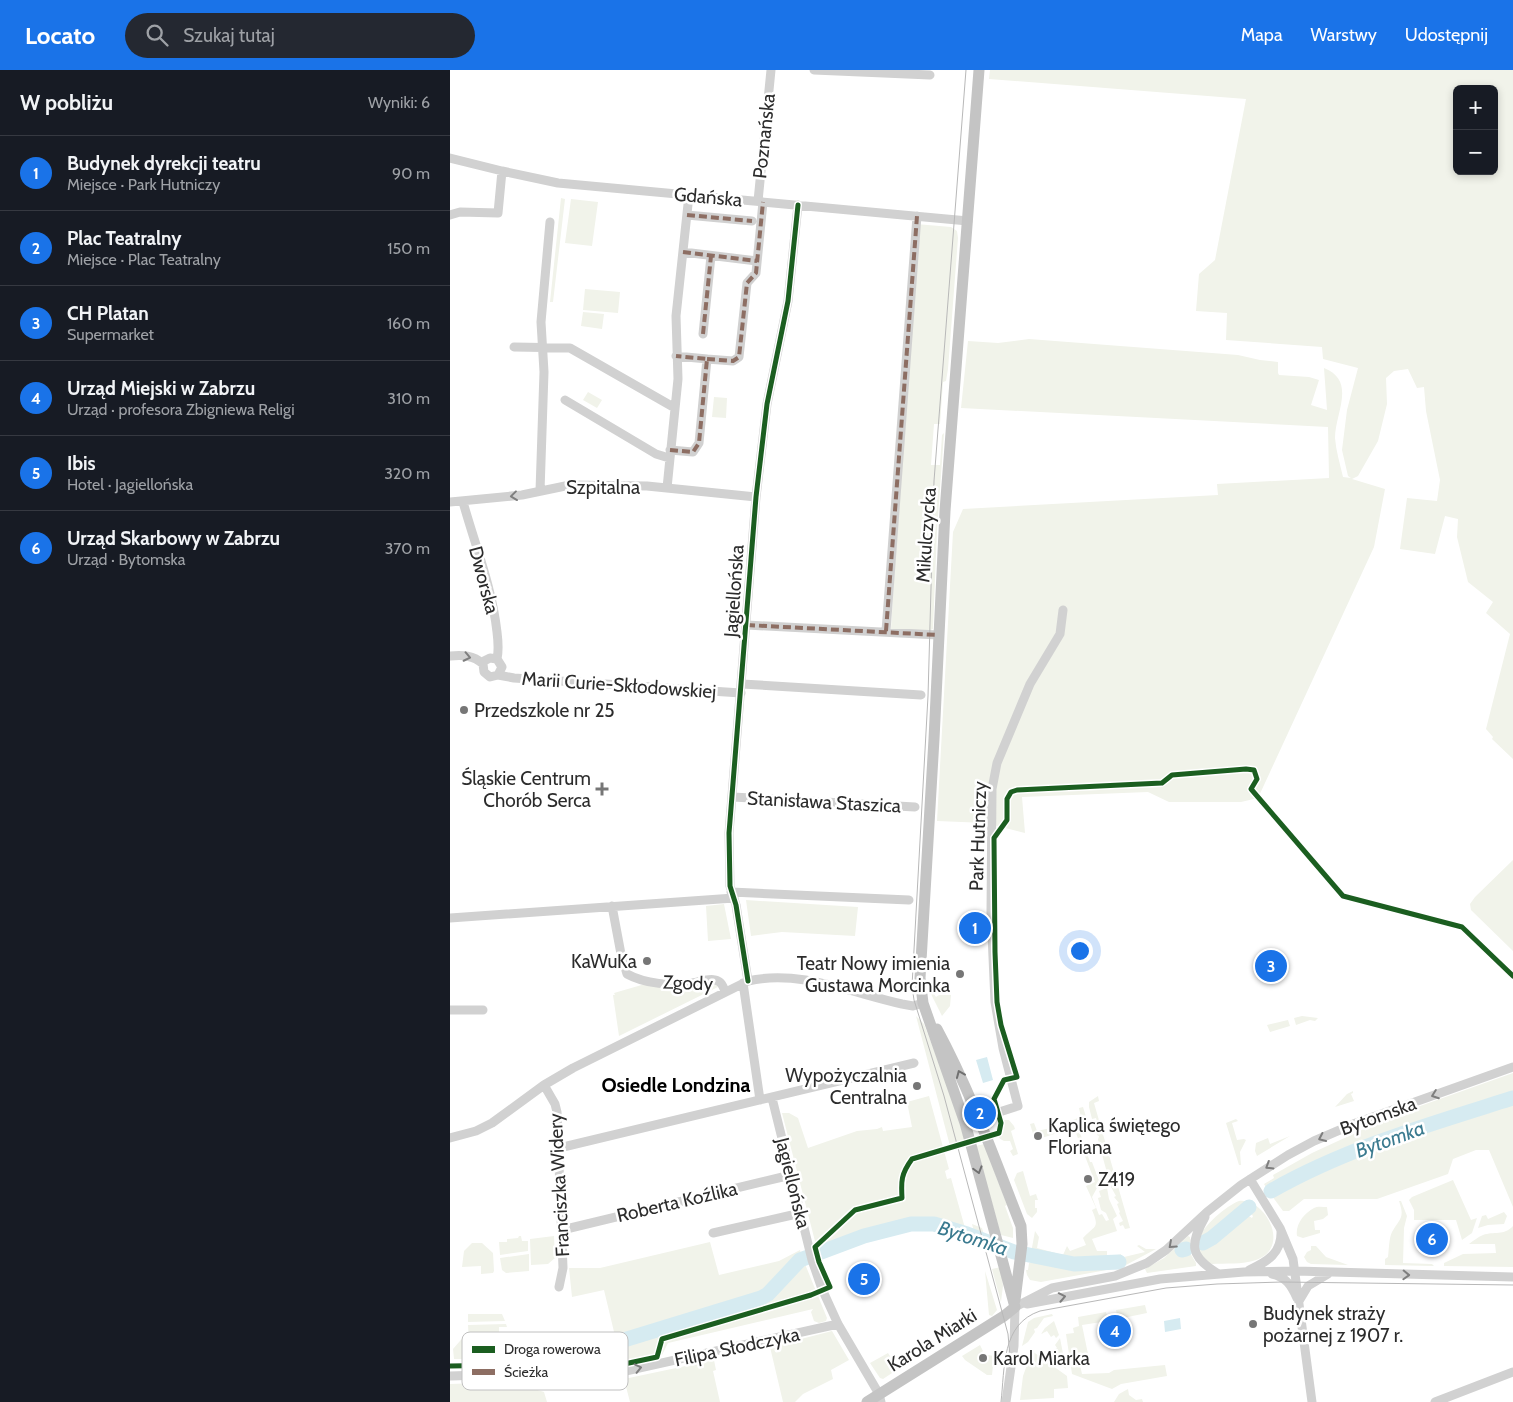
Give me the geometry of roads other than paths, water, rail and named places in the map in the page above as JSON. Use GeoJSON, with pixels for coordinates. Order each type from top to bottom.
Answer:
{"type":"FeatureCollection","features":[{"type":"Feature","properties":{"kind":"main road","name":"Mikulczycka"},"geometry":{"type":"LineString","coordinates":[[923,1003],[920,978],[934,739],[944,511],[979,70]]}},
{"type":"Feature","properties":{"kind":"main road"},"geometry":{"type":"LineString","coordinates":[[923,1003],[953,1059],[1021,1226],[1022,1244],[1014,1307]]}},
{"type":"Feature","properties":{"kind":"main road"},"geometry":{"type":"LineString","coordinates":[[923,1003],[965,1123],[1014,1307]]}},
{"type":"Feature","properties":{"kind":"main road","name":"Karola Miarki"},"geometry":{"type":"LineString","coordinates":[[867,1402],[880,1398],[1004,1316],[1014,1307]]}},
{"type":"Feature","properties":{"kind":"street","name":"Poznańska"},"geometry":{"type":"LineString","coordinates":[[707,359],[733,361],[739,357],[747,283],[756,273],[771,70]]}},
{"type":"Feature","properties":{"kind":"street"},"geometry":{"type":"LineString","coordinates":[[814,70],[930,75]]}},
{"type":"Feature","properties":{"kind":"street","name":"Gdańska"},"geometry":{"type":"LineString","coordinates":[[450,158],[502,172],[558,183],[968,221]]}},
{"type":"Feature","properties":{"kind":"street"},"geometry":{"type":"LineString","coordinates":[[450,215],[460,212],[498,213],[502,172]]}},
{"type":"Feature","properties":{"kind":"street"},"geometry":{"type":"LineString","coordinates":[[667,488],[678,379],[676,316],[689,195]]}},
{"type":"Feature","properties":{"kind":"street","name":"Jagiellońska"},"geometry":{"type":"LineString","coordinates":[[760,1100],[728,846],[756,497],[767,404],[788,301],[798,205]]}},
{"type":"Feature","properties":{"kind":"street"},"geometry":{"type":"LineString","coordinates":[[687,216],[752,221]]}},
{"type":"Feature","properties":{"kind":"street"},"geometry":{"type":"LineString","coordinates":[[886,631],[917,216]]}},
{"type":"Feature","properties":{"kind":"street"},"geometry":{"type":"LineString","coordinates":[[540,491],[544,372],[541,322],[550,222]]}},
{"type":"Feature","properties":{"kind":"street"},"geometry":{"type":"LineString","coordinates":[[683,252],[757,261]]}},
{"type":"Feature","properties":{"kind":"street"},"geometry":{"type":"LineString","coordinates":[[703,334],[711,256]]}},
{"type":"Feature","properties":{"kind":"street"},"geometry":{"type":"LineString","coordinates":[[514,347],[543,348],[564,346],[570,348],[675,408]]}},
{"type":"Feature","properties":{"kind":"street"},"geometry":{"type":"LineString","coordinates":[[565,400],[656,454],[693,452],[699,443],[707,359],[676,356]]}},
{"type":"Feature","properties":{"kind":"street","name":"Szpitalna"},"geometry":{"type":"LineString","coordinates":[[450,502],[522,495],[570,485],[667,488],[756,497]]}},
{"type":"Feature","properties":{"kind":"street","name":"Dworska"},"geometry":{"type":"LineString","coordinates":[[463,502],[485,572],[495,614],[498,642],[497,658]]}},
{"type":"Feature","properties":{"kind":"street","name":"Park Hutniczy"},"geometry":{"type":"LineString","coordinates":[[979,1119],[1018,1106],[1003,1048],[994,1002],[991,912],[992,789],[997,763],[1030,684],[1060,634],[1063,610]]}},
{"type":"Feature","properties":{"kind":"street"},"geometry":{"type":"LineString","coordinates":[[746,625],[938,635]]}},
{"type":"Feature","properties":{"kind":"street","name":"Marii Curie-Skłodowskiej"},"geometry":{"type":"LineString","coordinates":[[450,656],[470,656],[482,664],[486,675],[494,677],[498,675],[742,689],[921,695]]}},
{"type":"Feature","properties":{"kind":"street","name":"Marii Curie-Skłodowskiej"},"geometry":{"type":"LineString","coordinates":[[482,664],[487,659],[497,658],[502,667],[498,675]]}},
{"type":"Feature","properties":{"kind":"street","name":"Stanisława Staszica"},"geometry":{"type":"LineString","coordinates":[[733,797],[915,807]]}},
{"type":"Feature","properties":{"kind":"street"},"geometry":{"type":"LineString","coordinates":[[450,918],[733,895],[909,900]]}},
{"type":"Feature","properties":{"kind":"street","name":"Zgody"},"geometry":{"type":"LineString","coordinates":[[612,906],[621,954],[627,974],[665,984],[715,980],[721,983],[725,992]]}},
{"type":"Feature","properties":{"kind":"street"},"geometry":{"type":"LineString","coordinates":[[450,1138],[476,1131],[492,1123],[544,1085],[581,1063],[745,982],[770,977],[796,979],[902,1004],[913,1006],[923,1003]]}},
{"type":"Feature","properties":{"kind":"street"},"geometry":{"type":"LineString","coordinates":[[450,1010],[483,1010]]}},
{"type":"Feature","properties":{"kind":"street"},"geometry":{"type":"LineString","coordinates":[[559,1148],[914,1063]]}},
{"type":"Feature","properties":{"kind":"street","name":"Bytomska"},"geometry":{"type":"LineString","coordinates":[[1217,1273],[1201,1262],[1195,1251],[1196,1235],[1207,1212],[1250,1179],[1288,1154],[1335,1132],[1513,1067]]}},
{"type":"Feature","properties":{"kind":"street","name":"Franciszka Widery"},"geometry":{"type":"LineString","coordinates":[[544,1085],[555,1104],[557,1112],[563,1268],[559,1287]]}},
{"type":"Feature","properties":{"kind":"street","name":"Jagiellońska"},"geometry":{"type":"LineString","coordinates":[[772,1098],[813,1263],[822,1289],[838,1324],[880,1398]]}},
{"type":"Feature","properties":{"kind":"street"},"geometry":{"type":"LineString","coordinates":[[965,1123],[979,1119]]}},
{"type":"Feature","properties":{"kind":"street","name":"Roberta Koźlika"},"geometry":{"type":"LineString","coordinates":[[562,1230],[791,1175]]}},
{"type":"Feature","properties":{"kind":"street"},"geometry":{"type":"LineString","coordinates":[[1250,1179],[1290,1248],[1296,1271],[1312,1402]]}},
{"type":"Feature","properties":{"kind":"street"},"geometry":{"type":"LineString","coordinates":[[713,1233],[801,1212]]}},
{"type":"Feature","properties":{"kind":"street"},"geometry":{"type":"LineString","coordinates":[[1014,1307],[1052,1288],[1115,1276],[1138,1268],[1166,1250],[1207,1212]]}},
{"type":"Feature","properties":{"kind":"street"},"geometry":{"type":"LineString","coordinates":[[1244,1272],[1262,1264],[1274,1254],[1281,1239],[1280,1228]]}},
{"type":"Feature","properties":{"kind":"street"},"geometry":{"type":"LineString","coordinates":[[1014,1307],[1160,1279],[1217,1273],[1296,1271],[1513,1277]]}},
{"type":"Feature","properties":{"kind":"street"},"geometry":{"type":"LineString","coordinates":[[1244,1272],[1272,1274],[1282,1277],[1291,1286],[1299,1301]]}},
{"type":"Feature","properties":{"kind":"street"},"geometry":{"type":"LineString","coordinates":[[1299,1301],[1308,1286],[1331,1272]]}},
{"type":"Feature","properties":{"kind":"street"},"geometry":{"type":"LineString","coordinates":[[1006,1402],[1014,1337],[1014,1307]]}},
{"type":"Feature","properties":{"kind":"street","name":"Filipa Słodczyka"},"geometry":{"type":"LineString","coordinates":[[628,1370],[838,1324]]}},
{"type":"Feature","properties":{"kind":"street"},"geometry":{"type":"LineString","coordinates":[[1435,1402],[1513,1372]]}},
{"type":"Feature","properties":{"kind":"waterway","name":"Bytomka"},"geometry":{"type":"LineString","coordinates":[[1271,1191],[1329,1162],[1389,1138],[1513,1098]]}},
{"type":"Feature","properties":{"kind":"waterway","name":"Bytomka"},"geometry":{"type":"LineString","coordinates":[[1203,1243],[1212,1238],[1249,1207]]}},
{"type":"Feature","properties":{"kind":"waterway","name":"Bytomka"},"geometry":{"type":"LineString","coordinates":[[628,1339],[761,1298],[768,1294],[800,1260],[864,1236],[911,1224],[934,1224],[1014,1252],[1074,1264],[1119,1262]]}},
{"type":"Feature","properties":{"kind":"waterway","name":"Bytomka"},"geometry":{"type":"LineString","coordinates":[[1182,1250],[1186,1249]]}},
{"type":"Feature","properties":{"kind":"tram line"},"geometry":{"type":"LineString","coordinates":[[966,70],[934,481],[928,696],[912,986],[914,1000],[944,1096],[1008,1334],[1010,1357]]}},
{"type":"Feature","properties":{"kind":"tram line"},"geometry":{"type":"LineString","coordinates":[[1001,1402],[1007,1349],[1012,1337],[1018,1326],[1027,1317],[1040,1311],[1166,1288],[1217,1284],[1282,1282],[1513,1285]]}},
{"type":"Feature","properties":{"kind":"place","name":"Przedszkole nr 25"},"geometry":{"type":"Point","coordinates":[464,710]}},
{"type":"Feature","properties":{"kind":"place","name":"Śląskie Centrum Chorób Serca"},"geometry":{"type":"Point","coordinates":[602,789]}},
{"type":"Feature","properties":{"kind":"place","name":"Budynek dyrekcji teatru"},"geometry":{"type":"Point","coordinates":[975,928]}},
{"type":"Feature","properties":{"kind":"place","name":"KaWuKa"},"geometry":{"type":"Point","coordinates":[647,961]}},
{"type":"Feature","properties":{"kind":"place","name":"CH Platan"},"geometry":{"type":"Point","coordinates":[1271,966]}},
{"type":"Feature","properties":{"kind":"place","name":"Teatr Nowy imienia Gustawa Morcinka"},"geometry":{"type":"Point","coordinates":[960,974]}},
{"type":"Feature","properties":{"kind":"place","name":"Wypożyczalnia Centralna"},"geometry":{"type":"Point","coordinates":[917,1086]}},
{"type":"Feature","properties":{"kind":"place","name":"Plac Teatralny"},"geometry":{"type":"Point","coordinates":[980,1113]}},
{"type":"Feature","properties":{"kind":"place","name":"Kaplica świętego Floriana"},"geometry":{"type":"Point","coordinates":[1038,1136]}},
{"type":"Feature","properties":{"kind":"place","name":"Z419"},"geometry":{"type":"Point","coordinates":[1088,1179]}},
{"type":"Feature","properties":{"kind":"place","name":"Urząd Skarbowy w Zabrzu"},"geometry":{"type":"Point","coordinates":[1432,1239]}},
{"type":"Feature","properties":{"kind":"place","name":"Ibis"},"geometry":{"type":"Point","coordinates":[864,1279]}},
{"type":"Feature","properties":{"kind":"place","name":"Budynek straży pożarnej z 1907 r."},"geometry":{"type":"Point","coordinates":[1253,1324]}},
{"type":"Feature","properties":{"kind":"place","name":"Urząd Miejski w Zabrzu"},"geometry":{"type":"Point","coordinates":[1115,1331]}},
{"type":"Feature","properties":{"kind":"place","name":"Karol Miarka"},"geometry":{"type":"Point","coordinates":[983,1358]}},
{"type":"Feature","properties":{"kind":"district","name":"Osiedle Londzina"},"geometry":{"type":"Point","coordinates":[676,1085]}}]}
